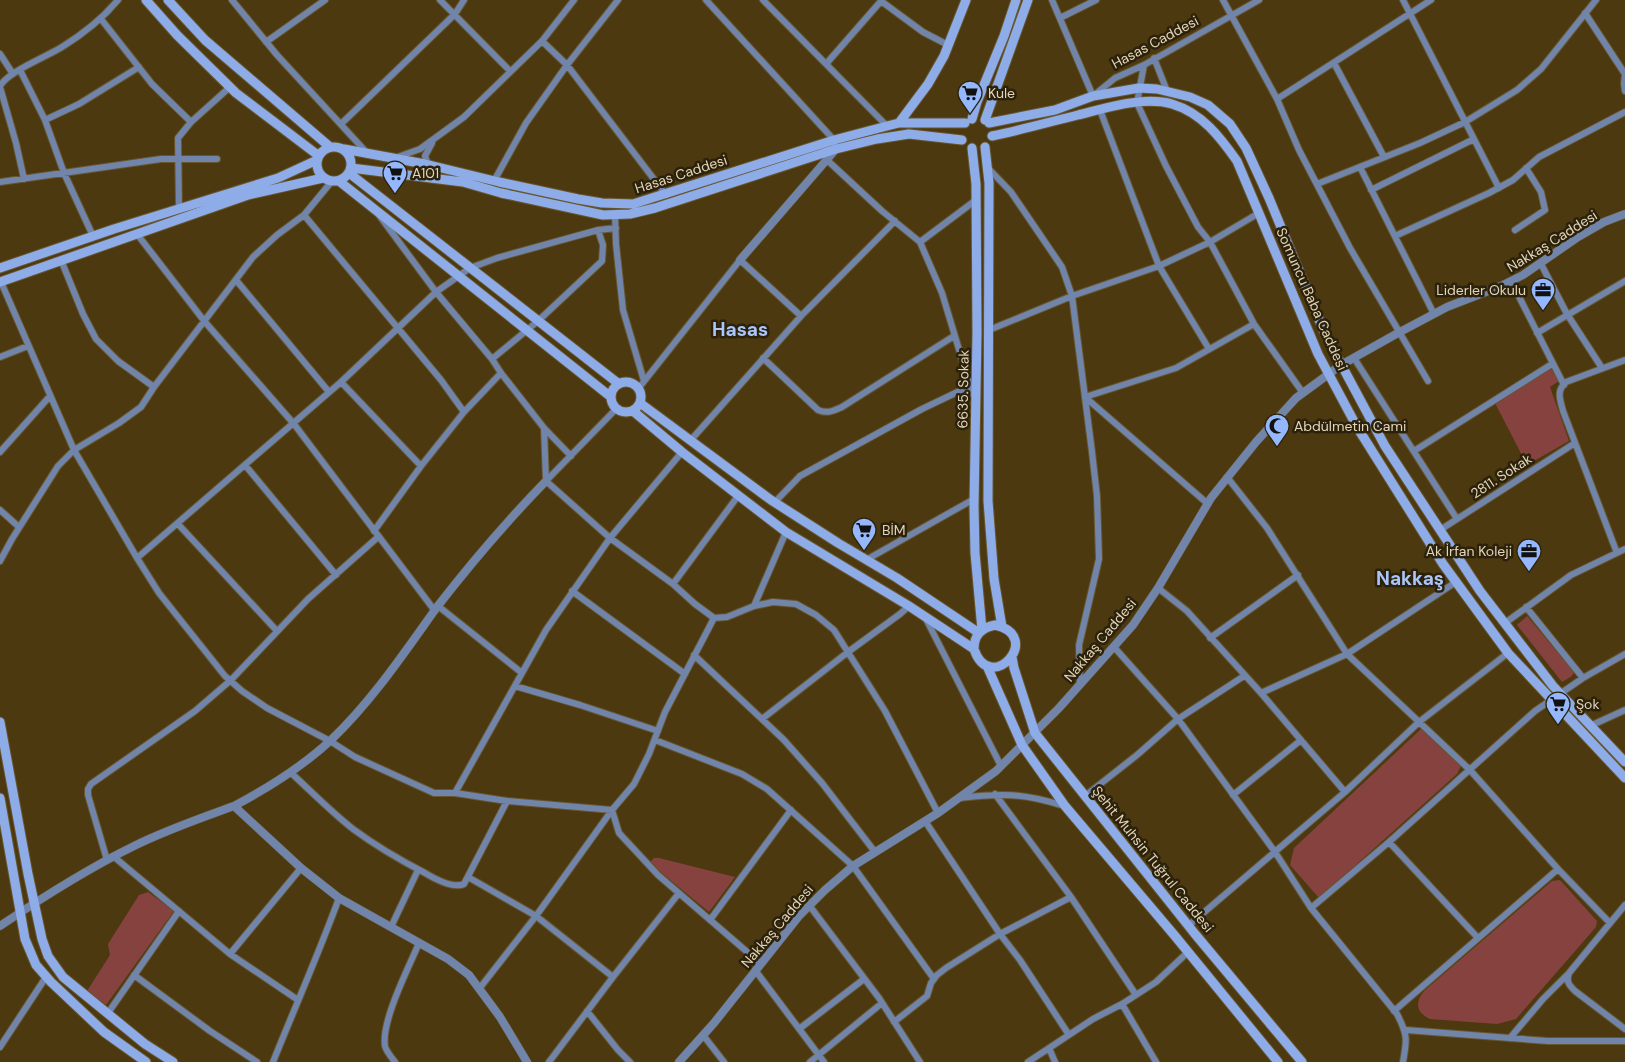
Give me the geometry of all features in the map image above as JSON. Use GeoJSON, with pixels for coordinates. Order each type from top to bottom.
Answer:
{"type":"FeatureCollection","features":[{"type":"Feature","properties":{"kind":"main road"},"geometry":{"type":"LineString","coordinates":[[146,0],[230,87],[318,158]]}},
{"type":"Feature","properties":{"kind":"main road"},"geometry":{"type":"LineString","coordinates":[[168,0],[205,40],[330,147]]}},
{"type":"Feature","properties":{"kind":"main road"},"geometry":{"type":"LineString","coordinates":[[899,123],[928,84],[944,56],[966,0]]}},
{"type":"Feature","properties":{"kind":"main road"},"geometry":{"type":"LineString","coordinates":[[969,121],[981,118],[987,122],[992,136],[985,147],[972,148],[962,140],[961,131],[969,121],[977,102],[1004,36],[1016,0]]}},
{"type":"Feature","properties":{"kind":"main road"},"geometry":{"type":"LineString","coordinates":[[987,122],[1028,0]]}},
{"type":"Feature","properties":{"kind":"main road","name":"Somuncu Baba Caddesi"},"geometry":{"type":"LineString","coordinates":[[987,122],[1055,110],[1093,96],[1139,88],[1167,91],[1190,97],[1208,105],[1230,124],[1246,148],[1269,198],[1325,334],[1385,446],[1480,591],[1560,694],[1625,762]]}},
{"type":"Feature","properties":{"kind":"main road","name":"Somuncu Baba Caddesi"},"geometry":{"type":"LineString","coordinates":[[992,136],[1128,103],[1137,103],[1172,104],[1193,114],[1223,140],[1237,161],[1318,354],[1357,427],[1456,582],[1508,653],[1625,778]]}},
{"type":"Feature","properties":{"kind":"main road","name":"Hasas Caddesi"},"geometry":{"type":"LineString","coordinates":[[350,171],[463,182],[572,209],[615,215],[630,214],[655,208],[887,126],[899,123],[969,121]]}},
{"type":"Feature","properties":{"kind":"main road","name":"Hasas Caddesi"},"geometry":{"type":"LineString","coordinates":[[344,149],[432,166],[602,204],[633,204],[835,144],[909,134],[962,140]]}},
{"type":"Feature","properties":{"kind":"main road"},"geometry":{"type":"LineString","coordinates":[[0,268],[93,236],[278,178],[318,158],[322,152],[330,147],[344,149],[352,162],[350,171],[344,178],[248,195],[0,282]]}},
{"type":"Feature","properties":{"kind":"main road","name":"6635. Sokak"},"geometry":{"type":"LineString","coordinates":[[985,147],[989,183],[988,501],[994,579],[1002,627]]}},
{"type":"Feature","properties":{"kind":"main road","name":"6635. Sokak"},"geometry":{"type":"LineString","coordinates":[[972,148],[976,200],[975,553],[981,631]]}},
{"type":"Feature","properties":{"kind":"main road"},"geometry":{"type":"LineString","coordinates":[[318,158],[318,170],[374,208],[611,397]]}},
{"type":"Feature","properties":{"kind":"main road"},"geometry":{"type":"LineString","coordinates":[[350,171],[470,268],[619,384]]}},
{"type":"Feature","properties":{"kind":"main road"},"geometry":{"type":"LineString","coordinates":[[632,383],[638,389],[641,395],[640,402],[632,411],[624,412],[616,409],[612,404],[613,390],[619,384],[632,383]]}},
{"type":"Feature","properties":{"kind":"main road"},"geometry":{"type":"LineString","coordinates":[[640,402],[775,502],[981,631]]}},
{"type":"Feature","properties":{"kind":"main road"},"geometry":{"type":"LineString","coordinates":[[632,411],[786,532],[909,606],[974,649]]}},
{"type":"Feature","properties":{"kind":"main road"},"geometry":{"type":"LineString","coordinates":[[987,666],[1001,666],[1012,658],[1015,651],[1015,643],[1009,631],[996,625],[981,631],[974,642],[974,649],[976,656],[987,666],[1022,745],[1065,806],[1278,1062]]}},
{"type":"Feature","properties":{"kind":"main road","name":"Şehit Muhsin Tuğrul Caddesi"},"geometry":{"type":"LineString","coordinates":[[1012,658],[1035,733],[1188,926],[1302,1062]]}},
{"type":"Feature","properties":{"kind":"main road"},"geometry":{"type":"LineString","coordinates":[[0,722],[34,903],[42,940],[48,956],[63,977],[145,1044],[173,1062]]}},
{"type":"Feature","properties":{"kind":"main road"},"geometry":{"type":"LineString","coordinates":[[0,798],[25,939],[36,965],[46,977],[104,1032],[146,1062]]}},
{"type":"Feature","properties":{"kind":"street"},"geometry":{"type":"LineString","coordinates":[[24,179],[0,86],[3,81],[16,72],[63,46],[101,20],[118,0]]}},
{"type":"Feature","properties":{"kind":"street"},"geometry":{"type":"LineString","coordinates":[[266,42],[325,0]]}},
{"type":"Feature","properties":{"kind":"street"},"geometry":{"type":"LineString","coordinates":[[440,0],[510,71]]}},
{"type":"Feature","properties":{"kind":"street"},"geometry":{"type":"LineString","coordinates":[[341,124],[455,14],[464,0]]}},
{"type":"Feature","properties":{"kind":"street"},"geometry":{"type":"LineString","coordinates":[[394,159],[420,149],[464,118],[542,41],[574,0]]}},
{"type":"Feature","properties":{"kind":"street"},"geometry":{"type":"LineString","coordinates":[[494,181],[526,123],[567,65],[618,0]]}},
{"type":"Feature","properties":{"kind":"street"},"geometry":{"type":"LineString","coordinates":[[638,389],[740,260],[827,160],[835,144],[706,0]]}},
{"type":"Feature","properties":{"kind":"street"},"geometry":{"type":"LineString","coordinates":[[763,0],[887,126]]}},
{"type":"Feature","properties":{"kind":"street"},"geometry":{"type":"LineString","coordinates":[[826,64],[881,0],[923,32],[948,45]]}},
{"type":"Feature","properties":{"kind":"street"},"geometry":{"type":"LineString","coordinates":[[1052,0],[1093,96]]}},
{"type":"Feature","properties":{"kind":"street"},"geometry":{"type":"LineString","coordinates":[[1060,18],[1096,0]]}},
{"type":"Feature","properties":{"kind":"street"},"geometry":{"type":"LineString","coordinates":[[1223,0],[1277,99],[1299,150],[1350,248],[1398,333],[1428,381]]}},
{"type":"Feature","properties":{"kind":"street","name":"Hasas Caddesi"},"geometry":{"type":"LineString","coordinates":[[1093,96],[1115,78],[1144,65],[1259,0]]}},
{"type":"Feature","properties":{"kind":"street"},"geometry":{"type":"LineString","coordinates":[[1403,0],[1499,188]]}},
{"type":"Feature","properties":{"kind":"street"},"geometry":{"type":"LineString","coordinates":[[1277,99],[1431,0]]}},
{"type":"Feature","properties":{"kind":"street"},"geometry":{"type":"LineString","coordinates":[[1316,184],[1384,158],[1465,122],[1517,90],[1541,69],[1596,0]]}},
{"type":"Feature","properties":{"kind":"street"},"geometry":{"type":"LineString","coordinates":[[234,1],[266,42],[369,155]]}},
{"type":"Feature","properties":{"kind":"street"},"geometry":{"type":"LineString","coordinates":[[1585,13],[1625,74],[1625,91]]}},
{"type":"Feature","properties":{"kind":"street"},"geometry":{"type":"LineString","coordinates":[[101,20],[152,84],[191,122]]}},
{"type":"Feature","properties":{"kind":"street"},"geometry":{"type":"LineString","coordinates":[[542,41],[567,65],[666,195]]}},
{"type":"Feature","properties":{"kind":"street"},"geometry":{"type":"LineString","coordinates":[[0,54],[16,72],[44,120],[64,173],[93,236]]}},
{"type":"Feature","properties":{"kind":"street"},"geometry":{"type":"LineString","coordinates":[[1154,58],[1167,91]]}},
{"type":"Feature","properties":{"kind":"street"},"geometry":{"type":"LineString","coordinates":[[1334,63],[1384,158]]}},
{"type":"Feature","properties":{"kind":"street"},"geometry":{"type":"LineString","coordinates":[[1144,65],[1137,103],[1166,166],[1198,227],[1210,242],[1254,324],[1303,393]]}},
{"type":"Feature","properties":{"kind":"street"},"geometry":{"type":"LineString","coordinates":[[44,120],[79,104],[139,67]]}},
{"type":"Feature","properties":{"kind":"street"},"geometry":{"type":"LineString","coordinates":[[179,209],[178,138],[191,122],[230,87]]}},
{"type":"Feature","properties":{"kind":"street"},"geometry":{"type":"LineString","coordinates":[[1100,110],[1159,266],[1209,349]]}},
{"type":"Feature","properties":{"kind":"street"},"geometry":{"type":"LineString","coordinates":[[1395,236],[1499,188],[1513,180],[1539,157],[1625,112]]}},
{"type":"Feature","properties":{"kind":"street"},"geometry":{"type":"LineString","coordinates":[[1372,190],[1474,139]]}},
{"type":"Feature","properties":{"kind":"street"},"geometry":{"type":"LineString","coordinates":[[432,166],[427,162],[425,156],[434,140]]}},
{"type":"Feature","properties":{"kind":"street"},"geometry":{"type":"LineString","coordinates":[[0,182],[160,159],[217,159]]}},
{"type":"Feature","properties":{"kind":"street"},"geometry":{"type":"LineString","coordinates":[[827,160],[882,211],[920,242],[942,293],[976,401]]}},
{"type":"Feature","properties":{"kind":"street"},"geometry":{"type":"LineString","coordinates":[[987,167],[1011,192],[1062,267],[1072,296],[1097,496],[1099,559],[1079,645],[1080,684]]}},
{"type":"Feature","properties":{"kind":"street"},"geometry":{"type":"LineString","coordinates":[[1360,167],[1434,314]]}},
{"type":"Feature","properties":{"kind":"street"},"geometry":{"type":"LineString","coordinates":[[1515,230],[1545,210],[1541,192],[1526,168]]}},
{"type":"Feature","properties":{"kind":"street"},"geometry":{"type":"LineString","coordinates":[[0,561],[19,527],[58,466],[74,450],[119,423],[140,407],[253,257],[277,235],[304,215],[331,180]]}},
{"type":"Feature","properties":{"kind":"street"},"geometry":{"type":"LineString","coordinates":[[920,242],[976,200]]}},
{"type":"Feature","properties":{"kind":"street"},"geometry":{"type":"LineString","coordinates":[[374,208],[436,292],[492,359],[544,428],[571,456]]}},
{"type":"Feature","properties":{"kind":"street"},"geometry":{"type":"LineString","coordinates":[[989,330],[1072,296],[1159,266],[1210,242],[1259,213]]}},
{"type":"Feature","properties":{"kind":"street","name":"Nakkaş Caddesi"},"geometry":{"type":"LineString","coordinates":[[679,1062],[799,916],[825,890],[853,866],[938,813],[1000,766],[1035,733],[1133,625],[1158,588],[1208,504],[1256,442],[1296,398],[1341,365],[1398,333],[1447,307],[1511,281],[1541,264],[1578,236],[1604,222],[1625,214]]}},
{"type":"Feature","properties":{"kind":"street"},"geometry":{"type":"LineString","coordinates":[[304,215],[441,380],[464,412]]}},
{"type":"Feature","properties":{"kind":"street"},"geometry":{"type":"LineString","coordinates":[[615,215],[623,310],[644,381]]}},
{"type":"Feature","properties":{"kind":"street"},"geometry":{"type":"LineString","coordinates":[[690,440],[802,316],[895,220]]}},
{"type":"Feature","properties":{"kind":"street"},"geometry":{"type":"LineString","coordinates":[[137,558],[294,424],[436,292],[458,275],[470,268],[497,258],[598,230],[616,228]]}},
{"type":"Feature","properties":{"kind":"street"},"geometry":{"type":"LineString","coordinates":[[492,359],[538,321],[602,261],[603,245],[598,230]]}},
{"type":"Feature","properties":{"kind":"street"},"geometry":{"type":"LineString","coordinates":[[137,234],[205,322],[294,424],[378,537],[437,608],[522,673]]}},
{"type":"Feature","properties":{"kind":"street"},"geometry":{"type":"LineString","coordinates":[[60,260],[96,339],[118,361],[154,387]]}},
{"type":"Feature","properties":{"kind":"street"},"geometry":{"type":"LineString","coordinates":[[740,260],[802,316]]}},
{"type":"Feature","properties":{"kind":"street"},"geometry":{"type":"LineString","coordinates":[[1541,264],[1567,314],[1602,368]]}},
{"type":"Feature","properties":{"kind":"street"},"geometry":{"type":"LineString","coordinates":[[236,280],[329,392]]}},
{"type":"Feature","properties":{"kind":"street"},"geometry":{"type":"LineString","coordinates":[[1511,281],[1552,364],[1564,384]]}},
{"type":"Feature","properties":{"kind":"street"},"geometry":{"type":"LineString","coordinates":[[1537,333],[1625,281]]}},
{"type":"Feature","properties":{"kind":"street"},"geometry":{"type":"LineString","coordinates":[[0,282],[74,450],[159,593],[230,680],[254,700],[330,741],[355,757],[434,793],[455,793],[612,810]]}},
{"type":"Feature","properties":{"kind":"street"},"geometry":{"type":"LineString","coordinates":[[1085,397],[1176,368],[1254,324]]}},
{"type":"Feature","properties":{"kind":"street"},"geometry":{"type":"LineString","coordinates":[[764,358],[818,410],[830,412],[842,407],[954,336]]}},
{"type":"Feature","properties":{"kind":"street"},"geometry":{"type":"LineString","coordinates":[[0,357],[28,346]]}},
{"type":"Feature","properties":{"kind":"street"},"geometry":{"type":"LineString","coordinates":[[1354,358],[1457,519]]}},
{"type":"Feature","properties":{"kind":"street"},"geometry":{"type":"LineString","coordinates":[[1617,553],[1575,443],[1559,393],[1564,384],[1625,360]]}},
{"type":"Feature","properties":{"kind":"street"},"geometry":{"type":"LineString","coordinates":[[1414,451],[1552,364]]}},
{"type":"Feature","properties":{"kind":"street"},"geometry":{"type":"LineString","coordinates":[[374,531],[421,466],[464,412],[501,373]]}},
{"type":"Feature","properties":{"kind":"street"},"geometry":{"type":"LineString","coordinates":[[341,382],[421,466]]}},
{"type":"Feature","properties":{"kind":"street"},"geometry":{"type":"LineString","coordinates":[[775,502],[800,476],[922,409],[970,386]]}},
{"type":"Feature","properties":{"kind":"street"},"geometry":{"type":"LineString","coordinates":[[0,452],[50,396]]}},
{"type":"Feature","properties":{"kind":"street"},"geometry":{"type":"LineString","coordinates":[[1085,397],[1208,504]]}},
{"type":"Feature","properties":{"kind":"street"},"geometry":{"type":"LineString","coordinates":[[0,926],[34,903],[110,858],[154,837],[234,806],[290,772],[330,741],[364,705],[437,608],[513,515],[616,409]]}},
{"type":"Feature","properties":{"kind":"street"},"geometry":{"type":"LineString","coordinates":[[544,428],[546,481],[610,538],[673,584],[694,604],[714,618],[727,617],[754,606],[773,602],[796,604],[816,614],[834,630],[885,711],[938,813]]}},
{"type":"Feature","properties":{"kind":"street","name":"2811. Sokak"},"geometry":{"type":"LineString","coordinates":[[1440,530],[1575,443]]}},
{"type":"Feature","properties":{"kind":"street"},"geometry":{"type":"LineString","coordinates":[[455,793],[546,630],[610,538],[682,452]]}},
{"type":"Feature","properties":{"kind":"street"},"geometry":{"type":"LineString","coordinates":[[245,465],[336,575]]}},
{"type":"Feature","properties":{"kind":"street"},"geometry":{"type":"LineString","coordinates":[[1227,478],[1267,528],[1347,654],[1470,770],[1558,869],[1610,923]]}},
{"type":"Feature","properties":{"kind":"street"},"geometry":{"type":"LineString","coordinates":[[673,584],[738,496]]}},
{"type":"Feature","properties":{"kind":"street"},"geometry":{"type":"LineString","coordinates":[[866,560],[974,499]]}},
{"type":"Feature","properties":{"kind":"street"},"geometry":{"type":"LineString","coordinates":[[0,510],[19,527]]}},
{"type":"Feature","properties":{"kind":"street"},"geometry":{"type":"LineString","coordinates":[[178,524],[277,631]]}},
{"type":"Feature","properties":{"kind":"street"},"geometry":{"type":"LineString","coordinates":[[754,606],[786,532]]}},
{"type":"Feature","properties":{"kind":"street"},"geometry":{"type":"LineString","coordinates":[[298,1000],[230,954],[179,911],[110,858],[88,796],[88,789],[91,784],[196,711],[230,680],[308,599],[378,537]]}},
{"type":"Feature","properties":{"kind":"street"},"geometry":{"type":"LineString","coordinates":[[1505,623],[1571,575],[1625,549]]}},
{"type":"Feature","properties":{"kind":"street"},"geometry":{"type":"LineString","coordinates":[[1210,638],[1298,576]]}},
{"type":"Feature","properties":{"kind":"street"},"geometry":{"type":"LineString","coordinates":[[1261,693],[1347,654],[1456,582]]}},
{"type":"Feature","properties":{"kind":"street"},"geometry":{"type":"LineString","coordinates":[[1158,588],[1187,611],[1261,693],[1345,792]]}},
{"type":"Feature","properties":{"kind":"street"},"geometry":{"type":"LineString","coordinates":[[572,592],[685,674]]}},
{"type":"Feature","properties":{"kind":"street"},"geometry":{"type":"LineString","coordinates":[[762,719],[909,606]]}},
{"type":"Feature","properties":{"kind":"street"},"geometry":{"type":"LineString","coordinates":[[1526,607],[1584,678]]}},
{"type":"Feature","properties":{"kind":"street"},"geometry":{"type":"LineString","coordinates":[[924,616],[1000,766]]}},
{"type":"Feature","properties":{"kind":"street"},"geometry":{"type":"LineString","coordinates":[[479,989],[536,916],[612,810],[634,784],[665,712],[714,618]]}},
{"type":"Feature","properties":{"kind":"street"},"geometry":{"type":"LineString","coordinates":[[1114,647],[1178,719],[1274,852],[1311,908],[1394,1010],[1406,1030],[1403,1062]]}},
{"type":"Feature","properties":{"kind":"street"},"geometry":{"type":"LineString","coordinates":[[1188,926],[1345,792],[1419,722],[1508,653]]}},
{"type":"Feature","properties":{"kind":"street"},"geometry":{"type":"LineString","coordinates":[[1311,908],[1389,842],[1535,711],[1584,678],[1625,654]]}},
{"type":"Feature","properties":{"kind":"street"},"geometry":{"type":"LineString","coordinates":[[694,655],[784,740],[822,783],[875,852]]}},
{"type":"Feature","properties":{"kind":"street"},"geometry":{"type":"LineString","coordinates":[[1085,796],[1137,755],[1178,719],[1244,676]]}},
{"type":"Feature","properties":{"kind":"street"},"geometry":{"type":"LineString","coordinates":[[515,686],[580,704],[658,732]]}},
{"type":"Feature","properties":{"kind":"street"},"geometry":{"type":"LineString","coordinates":[[1590,726],[1625,710]]}},
{"type":"Feature","properties":{"kind":"street"},"geometry":{"type":"LineString","coordinates":[[654,740],[742,774],[767,788],[853,866],[934,979]]}},
{"type":"Feature","properties":{"kind":"street"},"geometry":{"type":"LineString","coordinates":[[1233,795],[1300,740]]}},
{"type":"Feature","properties":{"kind":"street"},"geometry":{"type":"LineString","coordinates":[[290,772],[351,828],[393,857],[436,879],[455,886],[464,884],[507,800]]}},
{"type":"Feature","properties":{"kind":"street"},"geometry":{"type":"LineString","coordinates":[[995,794],[1071,897],[1136,995]]}},
{"type":"Feature","properties":{"kind":"street"},"geometry":{"type":"LineString","coordinates":[[957,798],[995,794],[1038,798],[1065,806]]}},
{"type":"Feature","properties":{"kind":"street"},"geometry":{"type":"LineString","coordinates":[[234,806],[302,868],[339,898],[448,959],[469,975],[500,1017],[527,1062]]}},
{"type":"Feature","properties":{"kind":"street"},"geometry":{"type":"LineString","coordinates":[[612,810],[619,833],[658,875],[710,920],[758,967],[799,1029],[824,1062]]}},
{"type":"Feature","properties":{"kind":"street"},"geometry":{"type":"LineString","coordinates":[[710,920],[791,810]]}},
{"type":"Feature","properties":{"kind":"street"},"geometry":{"type":"LineString","coordinates":[[925,821],[1069,1035]]}},
{"type":"Feature","properties":{"kind":"street"},"geometry":{"type":"LineString","coordinates":[[1389,842],[1478,938]]}},
{"type":"Feature","properties":{"kind":"street"},"geometry":{"type":"LineString","coordinates":[[230,954],[302,868]]}},
{"type":"Feature","properties":{"kind":"street"},"geometry":{"type":"LineString","coordinates":[[1394,1010],[1558,869]]}},
{"type":"Feature","properties":{"kind":"street"},"geometry":{"type":"LineString","coordinates":[[390,927],[418,870]]}},
{"type":"Feature","properties":{"kind":"street"},"geometry":{"type":"LineString","coordinates":[[468,877],[536,916],[613,977]]}},
{"type":"Feature","properties":{"kind":"street"},"geometry":{"type":"LineString","coordinates":[[549,1062],[679,893]]}},
{"type":"Feature","properties":{"kind":"street"},"geometry":{"type":"LineString","coordinates":[[894,1022],[927,996],[934,979],[946,968],[1000,934],[1071,897]]}},
{"type":"Feature","properties":{"kind":"street"},"geometry":{"type":"LineString","coordinates":[[273,1062],[323,943],[339,898]]}},
{"type":"Feature","properties":{"kind":"street"},"geometry":{"type":"LineString","coordinates":[[809,905],[882,1003],[920,1062]]}},
{"type":"Feature","properties":{"kind":"street"},"geometry":{"type":"LineString","coordinates":[[1510,1038],[1543,998],[1569,973],[1625,905]]}},
{"type":"Feature","properties":{"kind":"street"},"geometry":{"type":"LineString","coordinates":[[108,1013],[179,911]]}},
{"type":"Feature","properties":{"kind":"street"},"geometry":{"type":"LineString","coordinates":[[396,1062],[385,1047],[386,1032],[391,1012],[419,943]]}},
{"type":"Feature","properties":{"kind":"street"},"geometry":{"type":"LineString","coordinates":[[1028,1062],[1093,1018],[1122,1004],[1156,982],[1188,952]]}},
{"type":"Feature","properties":{"kind":"street"},"geometry":{"type":"LineString","coordinates":[[1569,973],[1568,985],[1625,1029]]}},
{"type":"Feature","properties":{"kind":"street"},"geometry":{"type":"LineString","coordinates":[[134,975],[210,1031],[257,1062]]}},
{"type":"Feature","properties":{"kind":"street"},"geometry":{"type":"LineString","coordinates":[[0,1047],[46,977]]}},
{"type":"Feature","properties":{"kind":"street"},"geometry":{"type":"LineString","coordinates":[[799,1029],[864,979]]}},
{"type":"Feature","properties":{"kind":"street"},"geometry":{"type":"LineString","coordinates":[[810,1062],[882,1003]]}},
{"type":"Feature","properties":{"kind":"street"},"geometry":{"type":"LineString","coordinates":[[1122,1004],[1156,1062]]}},
{"type":"Feature","properties":{"kind":"street"},"geometry":{"type":"LineString","coordinates":[[587,1011],[630,1062]]}},
{"type":"Feature","properties":{"kind":"street"},"geometry":{"type":"LineString","coordinates":[[1406,1030],[1548,1041],[1625,1042]]}},
{"type":"Feature","properties":{"kind":"street"},"geometry":{"type":"LineString","coordinates":[[703,1035],[724,1062]]}},
{"type":"Feature","properties":{"kind":"street"},"geometry":{"type":"LineString","coordinates":[[1049,1048],[1055,1062]]}},
{"type":"Feature","properties":{"kind":"shaded area"},"geometry":{"type":"Polygon","coordinates":[[[1549,366],[1559,381],[1550,387],[1569,441],[1527,465],[1495,403],[1549,366]]]}},
{"type":"Feature","properties":{"kind":"shaded area"},"geometry":{"type":"Polygon","coordinates":[[[1527,616],[1574,672],[1572,676],[1562,682],[1517,625],[1527,616]]]}},
{"type":"Feature","properties":{"kind":"shaded area"},"geometry":{"type":"Polygon","coordinates":[[[1422,728],[1461,766],[1457,774],[1319,898],[1290,865],[1294,848],[1422,728]]]}},
{"type":"Feature","properties":{"kind":"shaded area"},"geometry":{"type":"Polygon","coordinates":[[[654,858],[735,877],[709,912],[652,865],[651,861],[654,858]]]}},
{"type":"Feature","properties":{"kind":"shaded area"},"geometry":{"type":"Polygon","coordinates":[[[1560,880],[1597,921],[1596,927],[1516,1019],[1497,1024],[1430,1019],[1421,1013],[1418,1002],[1425,990],[1552,881],[1560,880]]]}},
{"type":"Feature","properties":{"kind":"shaded area"},"geometry":{"type":"Polygon","coordinates":[[[148,892],[174,911],[106,1005],[87,991],[110,955],[108,944],[139,895],[148,892]]]}},
{"type":"Feature","properties":{"kind":"place","name":"Kule"},"geometry":{"type":"Point","coordinates":[970,114]}},
{"type":"Feature","properties":{"kind":"place","name":"A101"},"geometry":{"type":"Point","coordinates":[395,194]}},
{"type":"Feature","properties":{"kind":"place","name":"Liderler Okulu"},"geometry":{"type":"Point","coordinates":[1543,311]}},
{"type":"Feature","properties":{"kind":"place","name":"Abdülmetin Cami"},"geometry":{"type":"Point","coordinates":[1277,447]}},
{"type":"Feature","properties":{"kind":"place","name":"BİM"},"geometry":{"type":"Point","coordinates":[864,551]}},
{"type":"Feature","properties":{"kind":"place","name":"Ak İrfan Koleji"},"geometry":{"type":"Point","coordinates":[1529,572]}},
{"type":"Feature","properties":{"kind":"place","name":"Şok"},"geometry":{"type":"Point","coordinates":[1558,725]}},
{"type":"Feature","properties":{"kind":"district","name":"Hasas"},"geometry":{"type":"Point","coordinates":[740,329]}},
{"type":"Feature","properties":{"kind":"district","name":"Nakkaş"},"geometry":{"type":"Point","coordinates":[1410,578]}}]}
